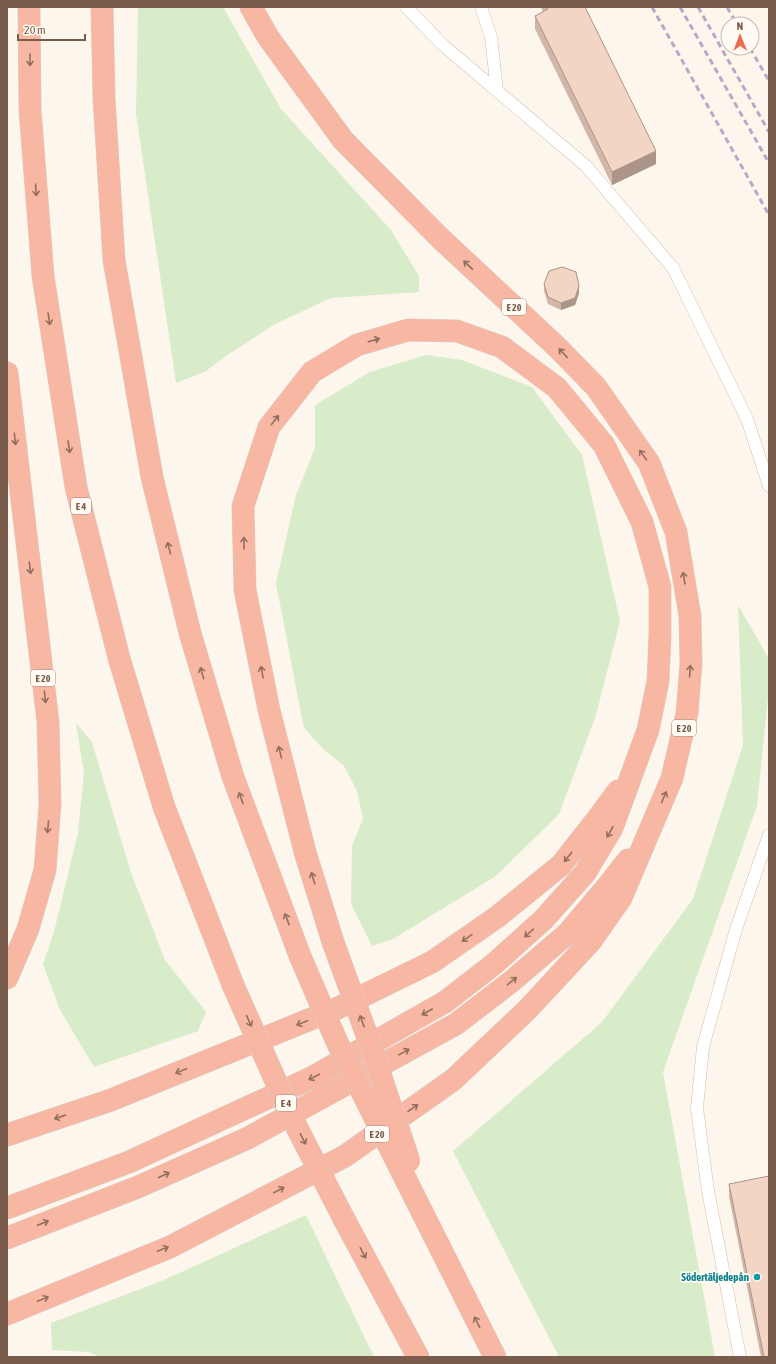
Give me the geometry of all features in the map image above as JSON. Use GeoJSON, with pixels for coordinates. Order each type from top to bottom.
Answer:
{"type":"FeatureCollection","features":[{"type":"Feature","properties":{"kind":"highway","name":"E 4"},"geometry":{"type":"LineString","coordinates":[[29,7],[30,110],[43,276],[76,487],[119,658],[164,807],[233,985],[294,1122],[418,1357]]}},
{"type":"Feature","properties":{"kind":"highway"},"geometry":{"type":"LineString","coordinates":[[102,7],[104,98],[114,260],[152,477],[190,633],[233,776],[300,956],[338,1042],[410,1180],[433,1236],[495,1357]]}},
{"type":"Feature","properties":{"kind":"highway","name":"E 20"},"geometry":{"type":"LineString","coordinates":[[7,1314],[170,1247],[338,1160],[453,1080],[527,1010],[591,941],[621,898],[672,778],[687,713],[691,664],[690,616],[676,532],[648,463],[596,387],[557,347],[440,238],[343,140],[268,38],[251,7]]}},
{"type":"Feature","properties":{"kind":"highway"},"geometry":{"type":"LineString","coordinates":[[7,1208],[129,1162],[312,1078],[445,1002],[494,964],[544,920],[585,873],[612,828],[648,730],[658,681],[660,587],[642,522],[604,445],[557,388],[502,347],[458,332],[408,330],[357,345],[312,372],[269,427],[243,506],[245,590],[266,695],[305,852],[333,942],[369,1041],[410,1180]]}},
{"type":"Feature","properties":{"kind":"highway","name":"E 20"},"geometry":{"type":"LineString","coordinates":[[7,373],[48,722],[50,804],[45,870],[28,929],[7,978]]}},
{"type":"Feature","properties":{"kind":"highway"},"geometry":{"type":"LineString","coordinates":[[7,1135],[110,1100],[331,1011],[432,962],[497,917],[561,865],[598,818],[633,769]]}},
{"type":"Feature","properties":{"kind":"highway"},"geometry":{"type":"LineString","coordinates":[[7,1238],[138,1187],[248,1138],[456,1024],[512,981],[568,933],[606,888],[648,833]]}},
{"type":"Feature","properties":{"kind":"lane"},"geometry":{"type":"LineString","coordinates":[[406,7],[444,46],[586,166],[673,268],[747,419],[769,486]]}},
{"type":"Feature","properties":{"kind":"lane"},"geometry":{"type":"LineString","coordinates":[[481,7],[491,37],[497,91]]}},
{"type":"Feature","properties":{"kind":"lane"},"geometry":{"type":"LineString","coordinates":[[740,1357],[708,1191],[697,1108],[703,1047],[736,929],[769,835]]}},
{"type":"Feature","properties":{"kind":"green space"},"geometry":{"type":"Polygon","coordinates":[[[138,7],[223,7],[281,109],[391,230],[419,276],[419,292],[331,298],[275,324],[206,371],[176,383],[136,114],[138,7]]]}},
{"type":"Feature","properties":{"kind":"green space"},"geometry":{"type":"Polygon","coordinates":[[[426,355],[462,360],[532,387],[582,455],[620,621],[596,715],[559,814],[496,876],[393,939],[372,946],[351,904],[352,845],[363,819],[357,791],[344,766],[323,749],[305,729],[303,724],[276,583],[296,495],[315,448],[315,405],[370,372],[426,355]]]}},
{"type":"Feature","properties":{"kind":"green space"},"geometry":{"type":"Polygon","coordinates":[[[738,605],[769,659],[769,688],[757,806],[663,1072],[715,1357],[559,1357],[453,1151],[602,1022],[693,899],[743,745],[738,605]]]}},
{"type":"Feature","properties":{"kind":"green space"},"geometry":{"type":"Polygon","coordinates":[[[76,723],[92,742],[130,870],[165,960],[206,1012],[198,1031],[94,1067],[60,1010],[43,964],[54,932],[78,833],[84,774],[76,723]]]}},
{"type":"Feature","properties":{"kind":"green space"},"geometry":{"type":"Polygon","coordinates":[[[306,1215],[374,1357],[101,1357],[88,1352],[52,1350],[51,1323],[164,1280],[306,1215]]]}},
{"type":"Feature","properties":{"kind":"building"},"geometry":{"type":"Polygon","coordinates":[[[547,7],[585,7],[656,151],[612,172],[535,16],[548,9],[547,7]]]}},
{"type":"Feature","properties":{"kind":"building"},"geometry":{"type":"Polygon","coordinates":[[[562,267],[576,272],[579,286],[575,298],[561,303],[548,297],[544,284],[549,271],[562,267]]]}},
{"type":"Feature","properties":{"kind":"building","name":"Södertäljedepån"},"geometry":{"type":"Polygon","coordinates":[[[769,1176],[769,1357],[764,1357],[729,1184],[769,1176]]]}},
{"type":"Feature","properties":{"kind":"railway"},"geometry":{"type":"LineString","coordinates":[[652,7],[769,215]]}},
{"type":"Feature","properties":{"kind":"railway"},"geometry":{"type":"LineString","coordinates":[[680,7],[769,163]]}},
{"type":"Feature","properties":{"kind":"railway"},"geometry":{"type":"LineString","coordinates":[[698,7],[769,132]]}},
{"type":"Feature","properties":{"kind":"railway"},"geometry":{"type":"LineString","coordinates":[[727,7],[732,16]]}},
{"type":"Feature","properties":{"kind":"railway"},"geometry":{"type":"LineString","coordinates":[[755,56],[769,81]]}},
{"type":"Feature","properties":{"kind":"place","name":"Södertäljedepån"},"geometry":{"type":"Point","coordinates":[757,1277]}}]}
